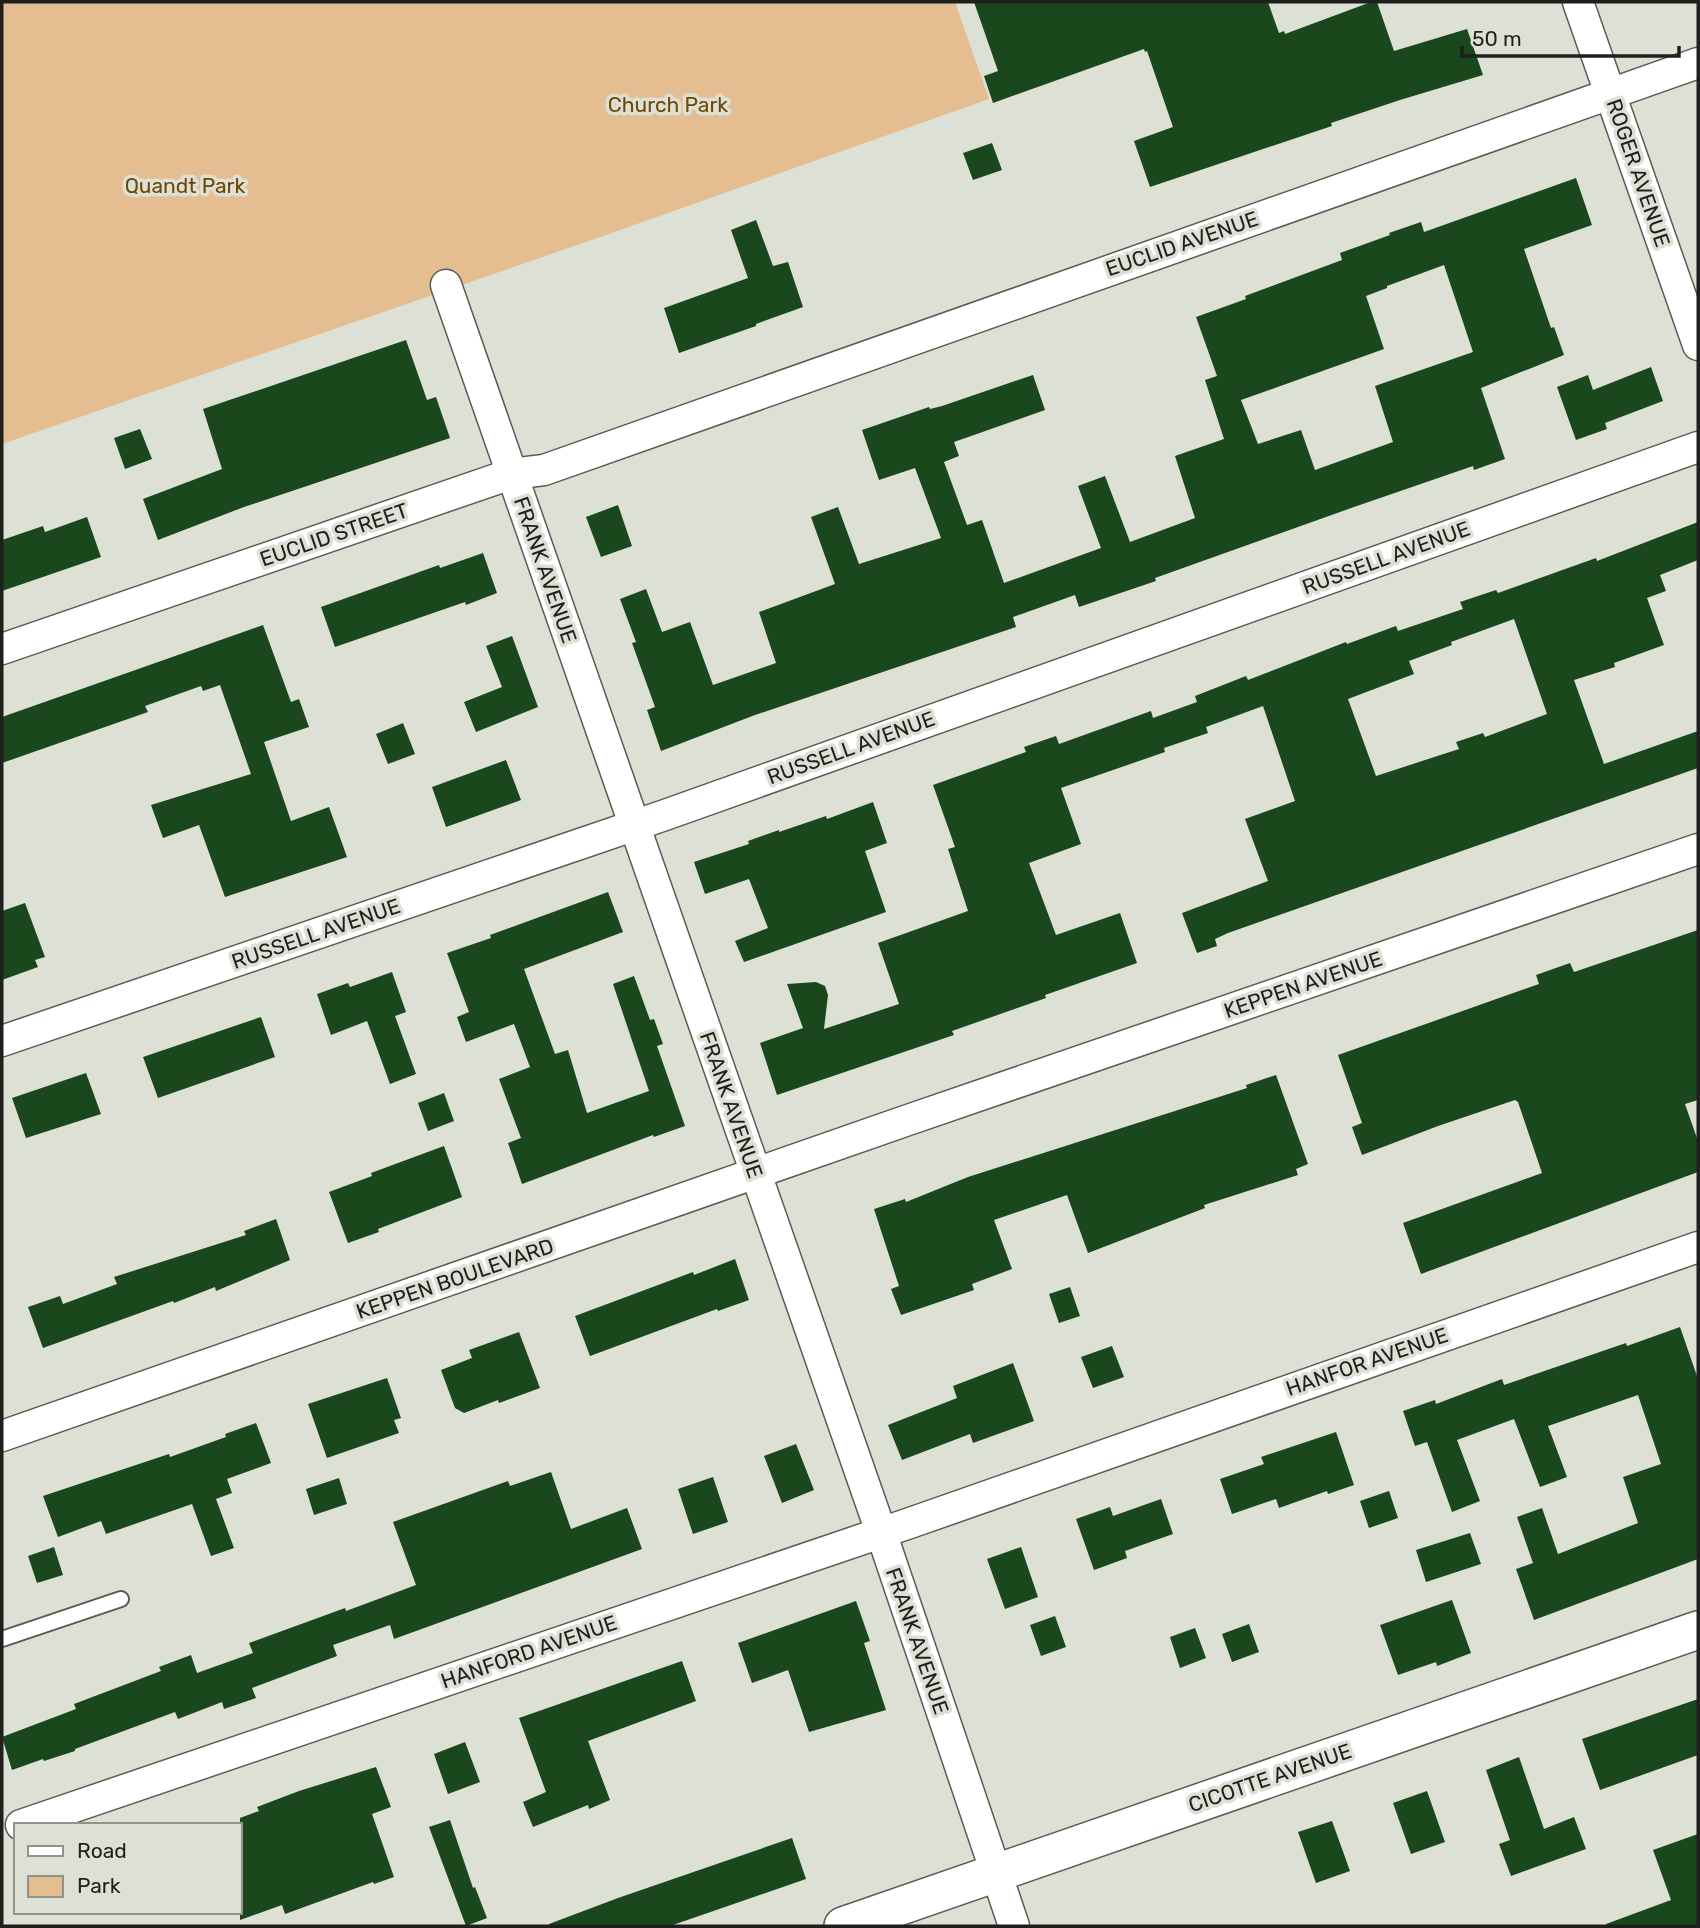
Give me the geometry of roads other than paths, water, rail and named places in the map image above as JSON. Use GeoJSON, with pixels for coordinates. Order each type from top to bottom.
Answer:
{"type":"FeatureCollection","features":[{"type":"Feature","properties":{"kind":"street","name":"ROGER AVENUE"},"geometry":{"type":"LineString","coordinates":[[1578,2],[1698,345]]}},
{"type":"Feature","properties":{"kind":"street","name":"EUCLID AVENUE"},"geometry":{"type":"LineString","coordinates":[[667,426],[1698,63]]}},
{"type":"Feature","properties":{"kind":"street","name":"FRANK AVENUE"},"geometry":{"type":"LineString","coordinates":[[443,277],[881,1532],[1014,1926]]}},
{"type":"Feature","properties":{"kind":"street","name":"EUCLID STREET"},"geometry":{"type":"LineString","coordinates":[[2,649],[511,474],[544,470],[667,426]]}},
{"type":"Feature","properties":{"kind":"street","name":"RUSSELL AVENUE"},"geometry":{"type":"LineString","coordinates":[[2,1041],[634,825],[1698,447]]}},
{"type":"Feature","properties":{"kind":"street","name":"KEPPEN AVENUE"},"geometry":{"type":"LineString","coordinates":[[908,1120],[1698,849]]}},
{"type":"Feature","properties":{"kind":"street","name":"KEPPEN BOULEVARD"},"geometry":{"type":"LineString","coordinates":[[2,1436],[908,1120]]}},
{"type":"Feature","properties":{"kind":"street","name":"HANFOR AVENUE"},"geometry":{"type":"LineString","coordinates":[[1037,1477],[1698,1247]]}},
{"type":"Feature","properties":{"kind":"street","name":"HANFORD AVENUE"},"geometry":{"type":"LineString","coordinates":[[27,1823],[1037,1477]]}},
{"type":"Feature","properties":{"kind":"street","name":"CICOTTE AVENUE"},"geometry":{"type":"LineString","coordinates":[[843,1926],[1698,1630]]}},
{"type":"Feature","properties":{"kind":"lane"},"geometry":{"type":"LineString","coordinates":[[2,1639],[121,1599]]}},
{"type":"Feature","properties":{"kind":"park label","name":"Church Park"},"geometry":{"type":"Point","coordinates":[668,105]}},
{"type":"Feature","properties":{"kind":"park label","name":"Quandt Park"},"geometry":{"type":"Point","coordinates":[185,186]}}]}
